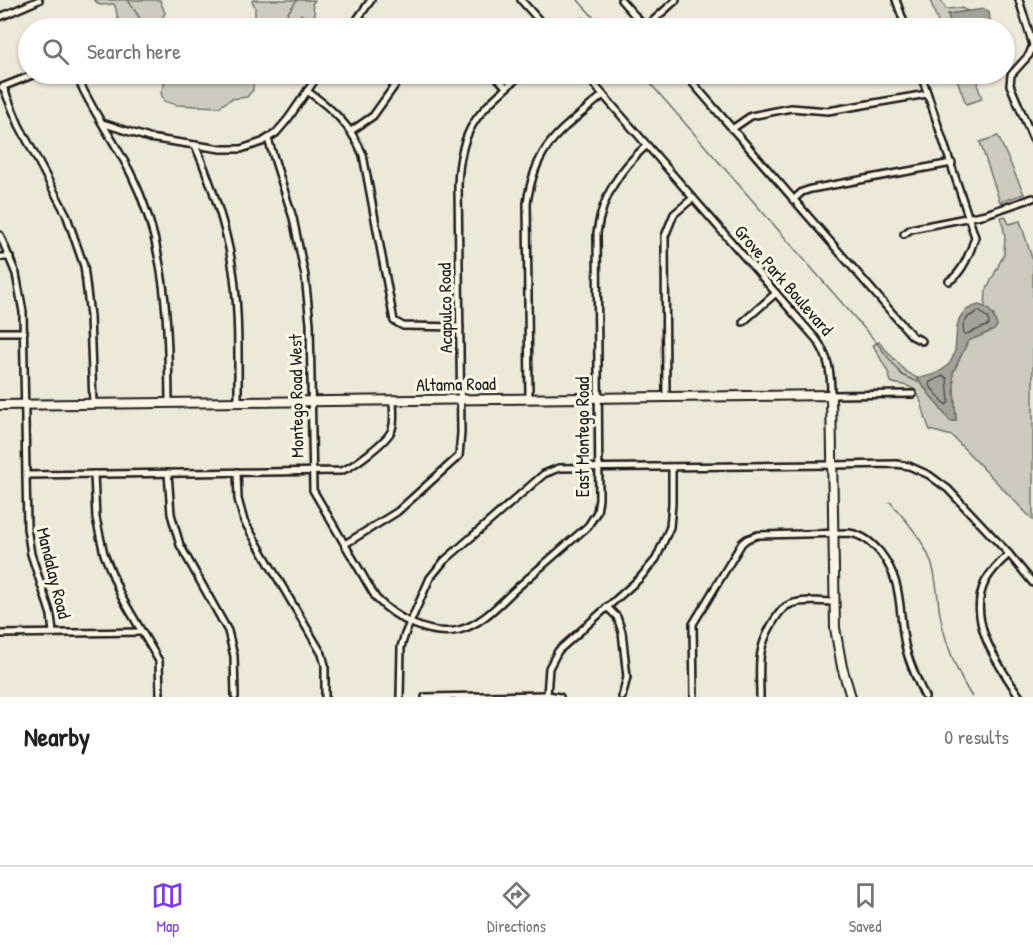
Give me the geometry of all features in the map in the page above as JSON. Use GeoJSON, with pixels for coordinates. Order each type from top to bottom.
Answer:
{"type":"FeatureCollection","features":[{"type":"Feature","properties":{"kind":"street"},"geometry":{"type":"LineString","coordinates":[[0,17],[39,0]]}},
{"type":"Feature","properties":{"kind":"street"},"geometry":{"type":"LineString","coordinates":[[358,18],[371,0]]}},
{"type":"Feature","properties":{"kind":"street"},"geometry":{"type":"LineString","coordinates":[[521,0],[537,18]]}},
{"type":"Feature","properties":{"kind":"street"},"geometry":{"type":"LineString","coordinates":[[621,0],[637,18]]}},
{"type":"Feature","properties":{"kind":"street"},"geometry":{"type":"LineString","coordinates":[[657,18],[676,0]]}},
{"type":"Feature","properties":{"kind":"street"},"geometry":{"type":"LineString","coordinates":[[896,0],[902,18]]}},
{"type":"Feature","properties":{"kind":"street"},"geometry":{"type":"LineString","coordinates":[[1015,71],[1029,55],[1032,45],[1019,0]]}},
{"type":"Feature","properties":{"kind":"street"},"geometry":{"type":"LineString","coordinates":[[18,80],[1,87],[66,214],[84,266],[89,300],[93,404]]}},
{"type":"Feature","properties":{"kind":"street"},"geometry":{"type":"LineString","coordinates":[[80,84],[88,101],[132,174],[156,240],[165,294],[169,402]]}},
{"type":"Feature","properties":{"kind":"street"},"geometry":{"type":"LineString","coordinates":[[102,123],[143,137],[221,149],[241,149],[268,139],[285,123],[312,84]]}},
{"type":"Feature","properties":{"kind":"street"},"geometry":{"type":"LineString","coordinates":[[351,131],[373,116],[396,84]]}},
{"type":"Feature","properties":{"kind":"street"},"geometry":{"type":"LineString","coordinates":[[503,84],[506,87]]}},
{"type":"Feature","properties":{"kind":"street","name":"Acapulco Road"},"geometry":{"type":"LineString","coordinates":[[345,544],[397,513],[459,456],[461,449],[459,185],[461,152],[469,129],[477,116],[510,84]]}},
{"type":"Feature","properties":{"kind":"street","name":"Grove Park Boulevard"},"geometry":{"type":"LineString","coordinates":[[594,84],[822,346],[830,368],[834,602],[838,652],[851,697]]}},
{"type":"Feature","properties":{"kind":"street"},"geometry":{"type":"LineString","coordinates":[[693,84],[912,336],[922,341]]}},
{"type":"Feature","properties":{"kind":"street"},"geometry":{"type":"LineString","coordinates":[[924,84],[975,237],[957,275],[949,281]]}},
{"type":"Feature","properties":{"kind":"street"},"geometry":{"type":"LineString","coordinates":[[1010,84],[1031,128],[1033,139]]}},
{"type":"Feature","properties":{"kind":"street"},"geometry":{"type":"LineString","coordinates":[[307,91],[336,112],[351,131],[366,165],[392,317],[398,325],[403,326],[460,327]]}},
{"type":"Feature","properties":{"kind":"street"},"geometry":{"type":"LineString","coordinates":[[529,398],[527,203],[531,179],[547,145],[603,94]]}},
{"type":"Feature","properties":{"kind":"street"},"geometry":{"type":"LineString","coordinates":[[732,129],[751,116],[791,108],[828,111],[927,94]]}},
{"type":"Feature","properties":{"kind":"street","name":"Montego Road West"},"geometry":{"type":"LineString","coordinates":[[268,139],[293,218],[305,276],[310,323],[312,472],[315,495],[376,598],[410,622]]}},
{"type":"Feature","properties":{"kind":"street"},"geometry":{"type":"LineString","coordinates":[[195,145],[218,204],[231,260],[237,310],[238,402]]}},
{"type":"Feature","properties":{"kind":"street","name":"East Montego Road"},"geometry":{"type":"LineString","coordinates":[[410,622],[436,630],[451,631],[467,627],[481,619],[591,523],[597,512],[596,246],[599,219],[611,188],[621,171],[647,145]]}},
{"type":"Feature","properties":{"kind":"street"},"geometry":{"type":"LineString","coordinates":[[793,200],[802,192],[811,189],[952,163]]}},
{"type":"Feature","properties":{"kind":"street"},"geometry":{"type":"LineString","coordinates":[[666,397],[664,236],[674,214],[693,198]]}},
{"type":"Feature","properties":{"kind":"street"},"geometry":{"type":"LineString","coordinates":[[904,234],[911,229],[986,214],[1033,198]]}},
{"type":"Feature","properties":{"kind":"street","name":"Mandalay Road"},"geometry":{"type":"LineString","coordinates":[[0,235],[10,257],[20,292],[24,332],[27,528],[31,554],[51,615],[53,633]]}},
{"type":"Feature","properties":{"kind":"street"},"geometry":{"type":"LineString","coordinates":[[0,257],[10,257]]}},
{"type":"Feature","properties":{"kind":"street"},"geometry":{"type":"LineString","coordinates":[[742,322],[776,293]]}},
{"type":"Feature","properties":{"kind":"street"},"geometry":{"type":"LineString","coordinates":[[0,332],[24,332]]}},
{"type":"Feature","properties":{"kind":"street","name":"Altama Road"},"geometry":{"type":"LineString","coordinates":[[0,405],[913,394]]}},
{"type":"Feature","properties":{"kind":"street"},"geometry":{"type":"LineString","coordinates":[[26,475],[345,470],[387,438],[393,427],[393,400]]}},
{"type":"Feature","properties":{"kind":"street"},"geometry":{"type":"LineString","coordinates":[[400,697],[400,659],[405,634],[436,569],[544,474],[559,468],[896,464],[909,466],[929,474],[948,489],[1033,583]]}},
{"type":"Feature","properties":{"kind":"street"},"geometry":{"type":"LineString","coordinates":[[547,695],[549,668],[558,651],[644,574],[662,547],[672,516],[672,467]]}},
{"type":"Feature","properties":{"kind":"street"},"geometry":{"type":"LineString","coordinates":[[237,472],[238,499],[244,521],[322,654],[325,665],[325,697]]}},
{"type":"Feature","properties":{"kind":"street"},"geometry":{"type":"LineString","coordinates":[[168,473],[171,514],[180,545],[228,631],[234,656],[235,697]]}},
{"type":"Feature","properties":{"kind":"street"},"geometry":{"type":"LineString","coordinates":[[94,474],[96,518],[104,554],[121,596],[159,661],[160,697]]}},
{"type":"Feature","properties":{"kind":"street"},"geometry":{"type":"LineString","coordinates":[[694,697],[693,624],[742,543],[758,535],[833,533],[858,534],[865,538],[871,542],[894,573],[900,594],[907,654],[925,697]]}},
{"type":"Feature","properties":{"kind":"street"},"geometry":{"type":"LineString","coordinates":[[1009,554],[986,579],[982,589],[980,609],[982,623],[995,660],[1017,696]]}},
{"type":"Feature","properties":{"kind":"street"},"geometry":{"type":"LineString","coordinates":[[760,697],[760,651],[777,615],[793,603],[834,602]]}},
{"type":"Feature","properties":{"kind":"street"},"geometry":{"type":"LineString","coordinates":[[607,607],[616,617],[622,632],[627,677],[622,697]]}},
{"type":"Feature","properties":{"kind":"street"},"geometry":{"type":"LineString","coordinates":[[0,634],[142,632]]}},
{"type":"Feature","properties":{"kind":"street"},"geometry":{"type":"LineString","coordinates":[[425,697],[547,695],[560,697]]}},
{"type":"Feature","properties":{"kind":"shaded area"},"geometry":{"type":"Polygon","coordinates":[[[94,0],[160,0],[165,13],[162,18],[117,18],[114,4],[100,5],[94,0]]]}},
{"type":"Feature","properties":{"kind":"shaded area"},"geometry":{"type":"Polygon","coordinates":[[[315,0],[312,4],[315,14],[312,18],[301,14],[299,18],[255,18],[255,7],[252,1],[315,0]]]}},
{"type":"Feature","properties":{"kind":"shaded area"},"geometry":{"type":"Polygon","coordinates":[[[930,0],[941,0],[946,9],[961,8],[968,11],[948,14],[949,18],[936,18],[930,0]]]}},
{"type":"Feature","properties":{"kind":"shaded area"},"geometry":{"type":"Polygon","coordinates":[[[164,84],[253,84],[253,90],[247,97],[231,99],[219,107],[177,105],[164,101],[161,93],[164,84]]]}},
{"type":"Feature","properties":{"kind":"shaded area"},"geometry":{"type":"Polygon","coordinates":[[[959,84],[978,84],[982,99],[966,104],[959,84]]]}},
{"type":"Feature","properties":{"kind":"shaded area"},"geometry":{"type":"Polygon","coordinates":[[[998,136],[1024,194],[1000,202],[980,142],[998,136]]]}},
{"type":"Feature","properties":{"kind":"shaded area"},"geometry":{"type":"Polygon","coordinates":[[[1005,216],[1009,224],[1020,221],[1033,261],[1033,520],[952,436],[930,430],[917,394],[910,387],[891,382],[873,345],[879,342],[905,371],[917,378],[950,421],[956,421],[953,373],[968,341],[994,330],[994,315],[985,307],[986,291],[1004,254],[1005,236],[1001,217],[1005,216]]]}},
{"type":"Feature","properties":{"kind":"water"},"geometry":{"type":"Polygon","coordinates":[[[984,9],[989,12],[990,18],[949,18],[948,14],[984,9]]]}},
{"type":"Feature","properties":{"kind":"water"},"geometry":{"type":"Polygon","coordinates":[[[979,305],[991,312],[997,326],[994,330],[968,341],[953,373],[956,421],[950,421],[917,378],[937,373],[949,364],[954,354],[959,319],[966,311],[979,305]]]}},
{"type":"Feature","properties":{"kind":"waterway"},"geometry":{"type":"LineString","coordinates":[[128,0],[140,18]]}},
{"type":"Feature","properties":{"kind":"waterway"},"geometry":{"type":"LineString","coordinates":[[284,18],[297,0]]}},
{"type":"Feature","properties":{"kind":"waterway"},"geometry":{"type":"LineString","coordinates":[[578,0],[594,18]]}},
{"type":"Feature","properties":{"kind":"waterway"},"geometry":{"type":"LineString","coordinates":[[651,84],[877,343],[902,375],[918,382]]}},
{"type":"Feature","properties":{"kind":"waterway"},"geometry":{"type":"LineString","coordinates":[[890,502],[917,536],[930,559],[945,636],[952,657],[972,697]]}}]}
